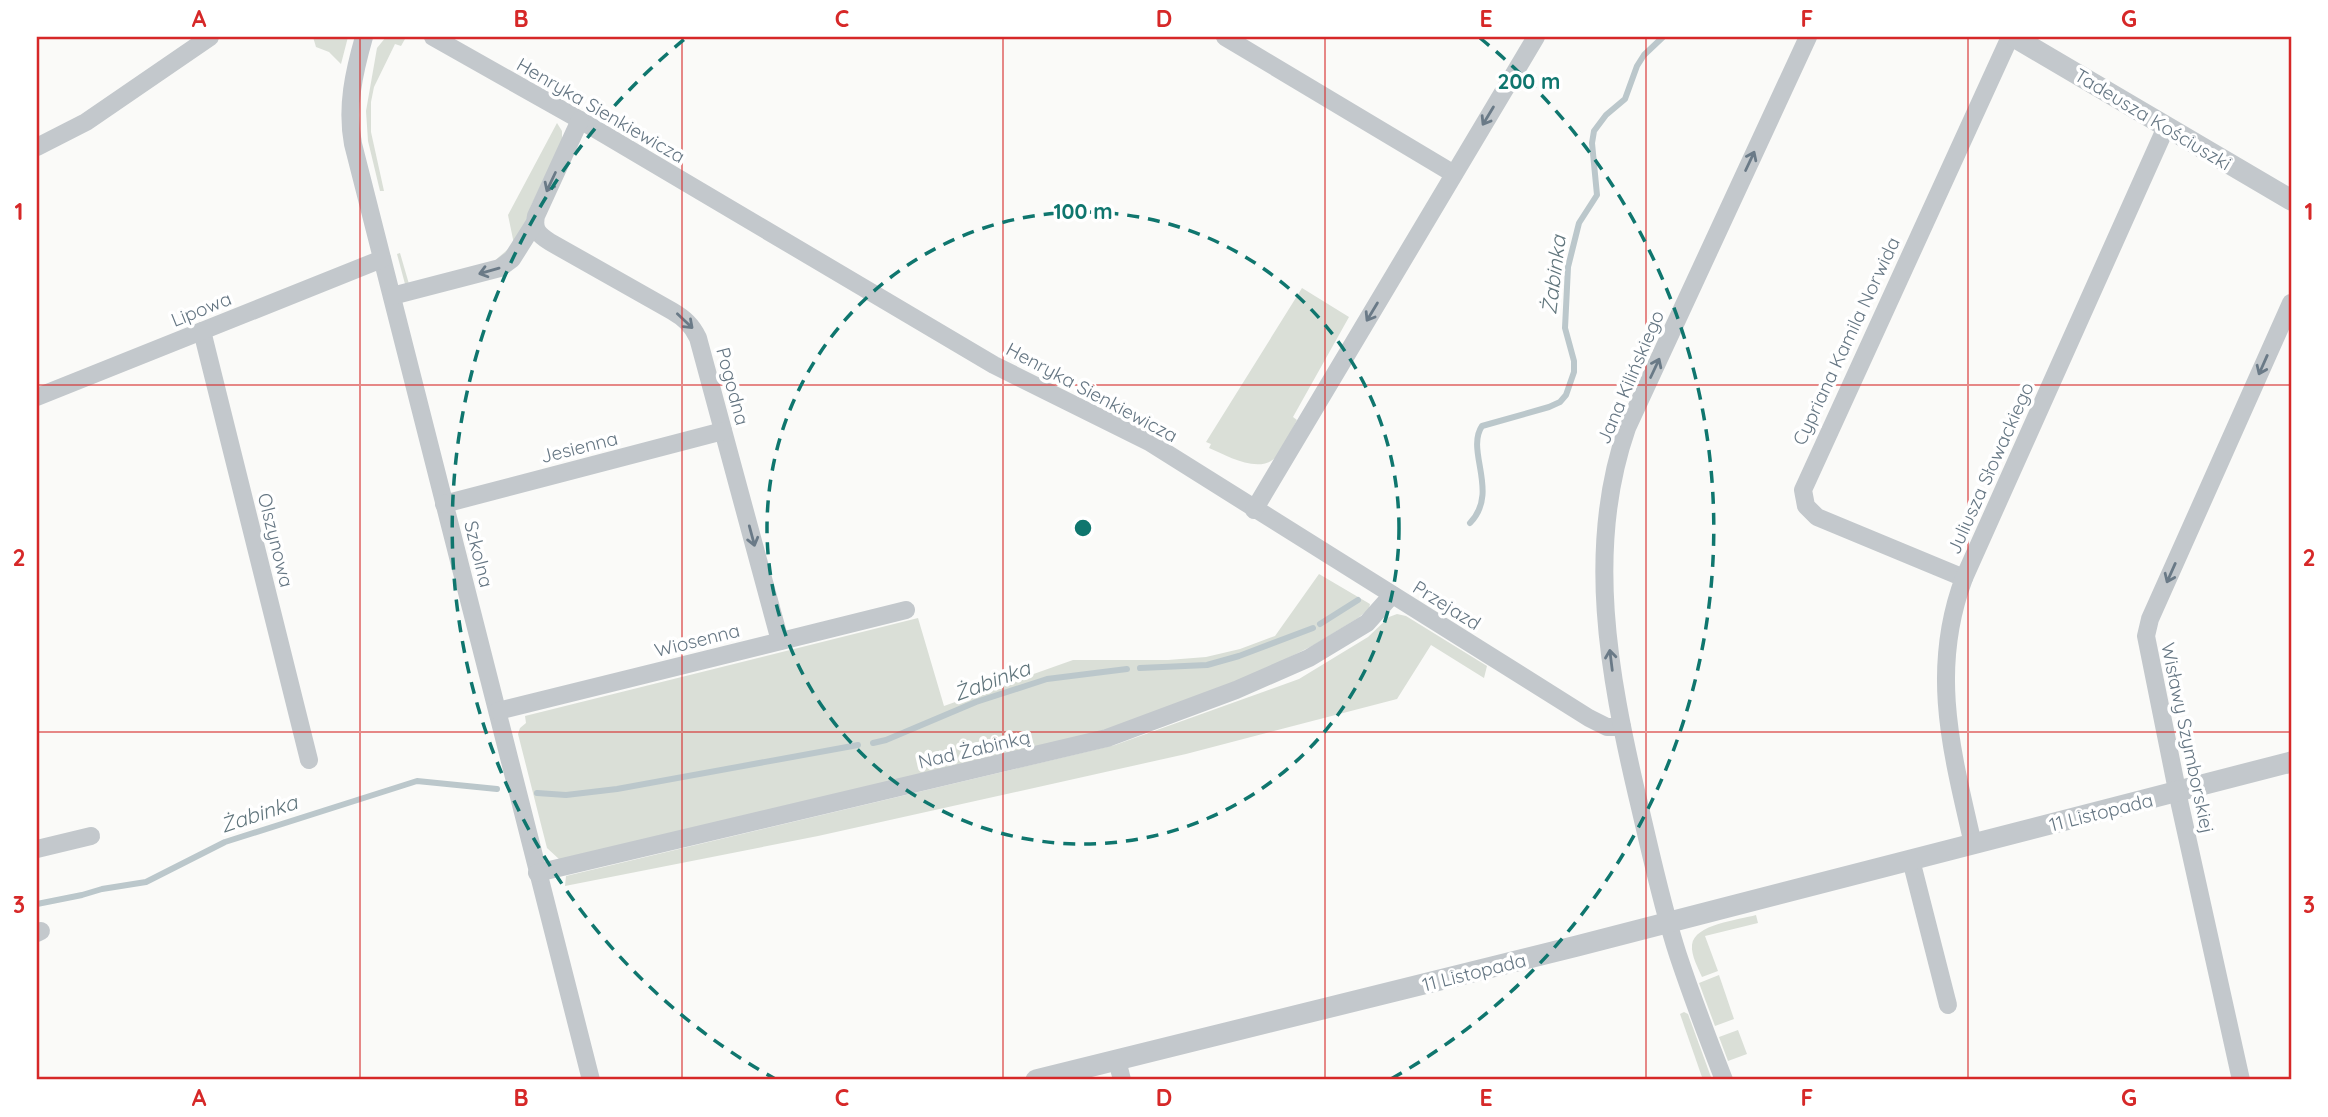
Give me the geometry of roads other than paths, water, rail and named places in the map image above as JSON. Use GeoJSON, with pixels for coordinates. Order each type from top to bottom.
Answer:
{"type":"FeatureCollection","features":[{"type":"Feature","properties":{"kind":"street"},"geometry":{"type":"LineString","coordinates":[[37,147],[86,122],[210,37]]}},
{"type":"Feature","properties":{"kind":"street","name":"Szkolna"},"geometry":{"type":"LineString","coordinates":[[364,37],[352,89],[349,118],[356,158],[591,1080]]}},
{"type":"Feature","properties":{"kind":"street","name":"Henryka Sienkiewicza"},"geometry":{"type":"LineString","coordinates":[[433,37],[580,120],[994,365],[1149,442],[1254,509]]}},
{"type":"Feature","properties":{"kind":"street"},"geometry":{"type":"LineString","coordinates":[[1225,37],[1454,174]]}},
{"type":"Feature","properties":{"kind":"street"},"geometry":{"type":"LineString","coordinates":[[1254,509],[1536,37]]}},
{"type":"Feature","properties":{"kind":"street","name":"Jana Kilińskiego"},"geometry":{"type":"LineString","coordinates":[[1724,1080],[1668,922],[1622,727],[1610,654],[1604,573],[1605,527],[1618,458],[1631,420],[1808,37]]}},
{"type":"Feature","properties":{"kind":"street","name":"Tadeusza Kościuszki"},"geometry":{"type":"LineString","coordinates":[[2012,37],[2291,201]]}},
{"type":"Feature","properties":{"kind":"street","name":"Cypriana Kamila Norwida"},"geometry":{"type":"LineString","coordinates":[[1964,578],[1817,517],[1806,506],[1803,490],[2012,37]]}},
{"type":"Feature","properties":{"kind":"street"},"geometry":{"type":"LineString","coordinates":[[392,296],[500,268],[517,252],[534,224],[540,204],[580,120]]}},
{"type":"Feature","properties":{"kind":"street","name":"Juliusza Słowackiego"},"geometry":{"type":"LineString","coordinates":[[1973,844],[1954,763],[1945,703],[1948,639],[1964,578],[2166,127]]}},
{"type":"Feature","properties":{"kind":"street","name":"Pogodna"},"geometry":{"type":"LineString","coordinates":[[534,224],[536,232],[542,237],[690,324],[698,338],[780,641]]}},
{"type":"Feature","properties":{"kind":"street","name":"Lipowa"},"geometry":{"type":"LineString","coordinates":[[37,397],[382,259]]}},
{"type":"Feature","properties":{"kind":"street","name":"Wisławy Szymborskiej"},"geometry":{"type":"LineString","coordinates":[[2241,1080],[2146,645],[2147,628],[2291,303]]}},
{"type":"Feature","properties":{"kind":"street","name":"Olszynowa"},"geometry":{"type":"LineString","coordinates":[[202,331],[309,760]]}},
{"type":"Feature","properties":{"kind":"street","name":"Jesienna"},"geometry":{"type":"LineString","coordinates":[[444,504],[723,431]]}},
{"type":"Feature","properties":{"kind":"street","name":"Przejazd"},"geometry":{"type":"LineString","coordinates":[[1254,509],[1594,721],[1607,727],[1622,727]]}},
{"type":"Feature","properties":{"kind":"street","name":"Nad Żabinką"},"geometry":{"type":"LineString","coordinates":[[537,873],[1107,738],[1236,690],[1309,657],[1367,623],[1392,595]]}},
{"type":"Feature","properties":{"kind":"street","name":"Wiosenna"},"geometry":{"type":"LineString","coordinates":[[498,711],[906,610]]}},
{"type":"Feature","properties":{"kind":"street","name":"11 Listopada"},"geometry":{"type":"LineString","coordinates":[[1036,1080],[1119,1070],[1668,922],[2291,762]]}},
{"type":"Feature","properties":{"kind":"street"},"geometry":{"type":"LineString","coordinates":[[37,849],[91,835]]}},
{"type":"Feature","properties":{"kind":"street"},"geometry":{"type":"LineString","coordinates":[[1911,860],[1948,1005]]}},
{"type":"Feature","properties":{"kind":"waterway","name":"Żabinka"},"geometry":{"type":"LineString","coordinates":[[1470,523],[1482,498],[1477,447],[1482,426],[1549,407],[1560,402],[1566,395],[1574,372],[1574,361],[1565,328],[1568,267],[1579,223],[1597,195],[1592,143],[1594,131],[1606,115],[1625,99],[1637,66],[1644,55],[1663,37]]}},
{"type":"Feature","properties":{"kind":"waterway","name":"Żabinka"},"geometry":{"type":"LineString","coordinates":[[1320,624],[1358,600]]}},
{"type":"Feature","properties":{"kind":"waterway","name":"Żabinka"},"geometry":{"type":"LineString","coordinates":[[1140,668],[1207,665],[1313,628]]}},
{"type":"Feature","properties":{"kind":"waterway","name":"Żabinka"},"geometry":{"type":"LineString","coordinates":[[873,743],[976,702],[1047,679],[1127,669]]}},
{"type":"Feature","properties":{"kind":"waterway","name":"Żabinka"},"geometry":{"type":"LineString","coordinates":[[537,793],[566,795],[617,789],[858,745]]}},
{"type":"Feature","properties":{"kind":"waterway","name":"Żabinka"},"geometry":{"type":"LineString","coordinates":[[37,904],[146,882],[225,842],[417,781],[497,789]]}}]}
